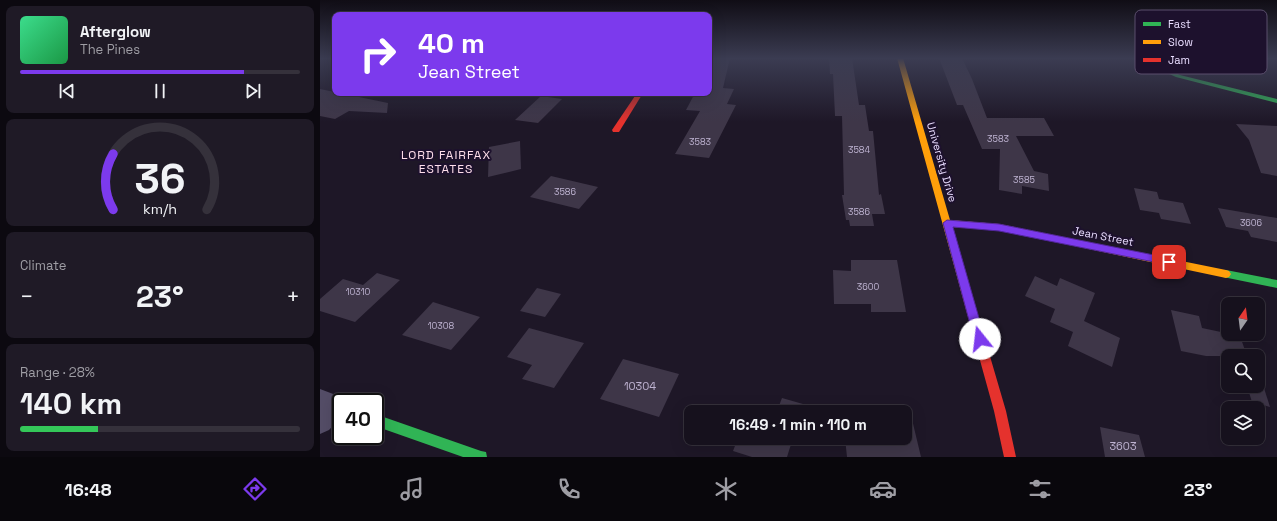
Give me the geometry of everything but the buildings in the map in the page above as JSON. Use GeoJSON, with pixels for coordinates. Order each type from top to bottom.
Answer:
{"type":"FeatureCollection","features":[{"type":"Feature","properties":{"kind":"street","name":"University Drive"},"geometry":{"type":"LineString","coordinates":[[906,79],[1000,411],[1010,457]]}},
{"type":"Feature","properties":{"kind":"street"},"geometry":{"type":"LineString","coordinates":[[1191,79],[1277,101]]}},
{"type":"Feature","properties":{"kind":"street"},"geometry":{"type":"LineString","coordinates":[[616,130],[638,96]]}},
{"type":"Feature","properties":{"kind":"street","name":"Jean Street"},"geometry":{"type":"LineString","coordinates":[[947,223],[999,227],[1277,284]]}},
{"type":"Feature","properties":{"kind":"street"},"geometry":{"type":"LineString","coordinates":[[384,423],[481,457]]}},
{"type":"Feature","properties":{"kind":"traffic: fast"},"geometry":{"type":"LineString","coordinates":[[1191,79],[1277,101]]}},
{"type":"Feature","properties":{"kind":"traffic: fast"},"geometry":{"type":"LineString","coordinates":[[1226,274],[1277,284]]}},
{"type":"Feature","properties":{"kind":"traffic: fast"},"geometry":{"type":"LineString","coordinates":[[384,423],[481,457]]}},
{"type":"Feature","properties":{"kind":"traffic: slow"},"geometry":{"type":"LineString","coordinates":[[906,79],[965,288]]}},
{"type":"Feature","properties":{"kind":"traffic: slow"},"geometry":{"type":"LineString","coordinates":[[947,223],[999,227],[1226,274]]}},
{"type":"Feature","properties":{"kind":"traffic: jam"},"geometry":{"type":"LineString","coordinates":[[616,130],[638,96]]}},
{"type":"Feature","properties":{"kind":"traffic: jam"},"geometry":{"type":"LineString","coordinates":[[965,288],[1000,411],[1010,457]]}},
{"type":"Feature","properties":{"kind":"district","name":"LORD FAIRFAX ESTATES"},"geometry":{"type":"Point","coordinates":[446,162]}},
{"type":"Feature","properties":{"kind":"route"},"geometry":{"type":"LineString","coordinates":[[980,339],[947,223],[999,227],[1169,262]]}}]}
